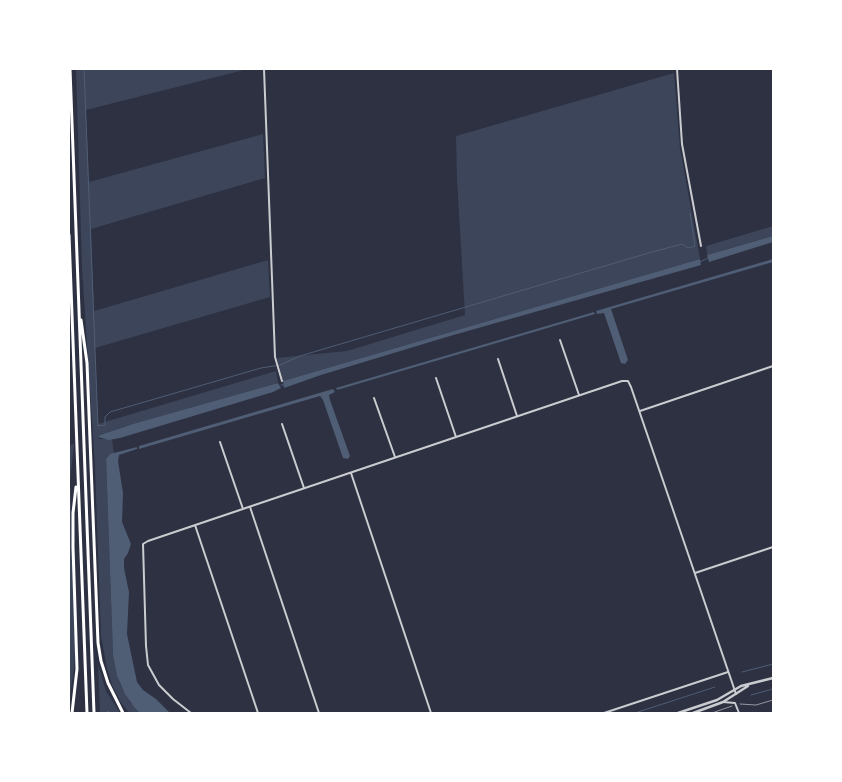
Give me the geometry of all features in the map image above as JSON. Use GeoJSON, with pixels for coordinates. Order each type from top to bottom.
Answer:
{"type":"FeatureCollection","features":[{"type":"Feature","properties":{"kind":"highway"},"geometry":{"type":"LineString","coordinates":[[70,69],[94,713]]}},
{"type":"Feature","properties":{"kind":"highway"},"geometry":{"type":"LineString","coordinates":[[69,236],[87,713]]}},
{"type":"Feature","properties":{"kind":"highway"},"geometry":{"type":"LineString","coordinates":[[79,301],[87,363],[98,643],[101,662],[108,683],[123,713]]}},
{"type":"Feature","properties":{"kind":"highway"},"geometry":{"type":"LineString","coordinates":[[72,713],[77,669],[73,513],[77,474]]}},
{"type":"Feature","properties":{"kind":"street"},"geometry":{"type":"LineString","coordinates":[[264,69],[275,357],[282,381]]}},
{"type":"Feature","properties":{"kind":"street"},"geometry":{"type":"LineString","coordinates":[[678,69],[682,144],[701,246]]}},
{"type":"Feature","properties":{"kind":"street"},"geometry":{"type":"LineString","coordinates":[[560,340],[579,395]]}},
{"type":"Feature","properties":{"kind":"street"},"geometry":{"type":"LineString","coordinates":[[498,359],[518,416]]}},
{"type":"Feature","properties":{"kind":"street"},"geometry":{"type":"LineString","coordinates":[[640,411],[773,366]]}},
{"type":"Feature","properties":{"kind":"street"},"geometry":{"type":"LineString","coordinates":[[436,378],[456,437]]}},
{"type":"Feature","properties":{"kind":"street"},"geometry":{"type":"LineString","coordinates":[[191,713],[159,685],[148,665],[143,544],[622,381],[628,382],[640,411],[735,692]]}},
{"type":"Feature","properties":{"kind":"street"},"geometry":{"type":"LineString","coordinates":[[374,398],[395,458]]}},
{"type":"Feature","properties":{"kind":"street"},"geometry":{"type":"LineString","coordinates":[[282,424],[304,488]]}},
{"type":"Feature","properties":{"kind":"street"},"geometry":{"type":"LineString","coordinates":[[220,442],[243,509]]}},
{"type":"Feature","properties":{"kind":"street"},"geometry":{"type":"LineString","coordinates":[[350,473],[431,713]]}},
{"type":"Feature","properties":{"kind":"street"},"geometry":{"type":"LineString","coordinates":[[250,507],[319,713]]}},
{"type":"Feature","properties":{"kind":"street"},"geometry":{"type":"LineString","coordinates":[[195,526],[258,713]]}},
{"type":"Feature","properties":{"kind":"street"},"geometry":{"type":"LineString","coordinates":[[695,573],[773,547]]}},
{"type":"Feature","properties":{"kind":"street"},"geometry":{"type":"LineString","coordinates":[[604,713],[728,672]]}},
{"type":"Feature","properties":{"kind":"street"},"geometry":{"type":"LineString","coordinates":[[678,713],[773,678]]}},
{"type":"Feature","properties":{"kind":"street"},"geometry":{"type":"LineString","coordinates":[[693,713],[723,702],[735,692]]}},
{"type":"Feature","properties":{"kind":"street"},"geometry":{"type":"LineString","coordinates":[[723,702],[735,703],[739,713]]}},
{"type":"Feature","properties":{"kind":"path"},"geometry":{"type":"LineString","coordinates":[[712,713],[742,703],[756,705],[773,700]]}},
{"type":"Feature","properties":{"kind":"shaded area"},"geometry":{"type":"Polygon","coordinates":[[[76,69],[248,69],[86,110],[89,182],[263,134],[265,178],[91,229],[94,311],[268,260],[270,297],[95,348],[98,424],[276,371],[278,383],[136,423],[98,437],[99,439],[112,439],[114,454],[110,454],[106,459],[113,655],[121,686],[130,702],[140,713],[129,713],[120,701],[112,685],[107,668],[101,636],[95,466],[82,268],[76,69]]]}},
{"type":"Feature","properties":{"kind":"shaded area"},"geometry":{"type":"Polygon","coordinates":[[[674,73],[680,148],[700,259],[283,381],[277,358],[347,351],[465,315],[456,136],[674,73]]]}},
{"type":"Feature","properties":{"kind":"shaded area"},"geometry":{"type":"Polygon","coordinates":[[[773,226],[773,236],[707,255],[706,246],[773,226]]]}},
{"type":"Feature","properties":{"kind":"shaded area"},"geometry":{"type":"Polygon","coordinates":[[[773,236],[773,242],[709,262],[707,255],[773,236]]]}},
{"type":"Feature","properties":{"kind":"shaded area"},"geometry":{"type":"Polygon","coordinates":[[[700,259],[701,265],[450,336],[284,388],[283,381],[700,259]]]}},
{"type":"Feature","properties":{"kind":"shaded area"},"geometry":{"type":"Polygon","coordinates":[[[773,259],[773,262],[611,309],[628,360],[625,364],[621,363],[604,313],[597,314],[596,311],[773,259]]]}},
{"type":"Feature","properties":{"kind":"shaded area"},"geometry":{"type":"Polygon","coordinates":[[[594,312],[595,314],[337,390],[336,388],[594,312]]]}},
{"type":"Feature","properties":{"kind":"shaded area"},"geometry":{"type":"Polygon","coordinates":[[[278,383],[281,388],[273,392],[120,438],[109,440],[98,437],[136,423],[278,383]]]}},
{"type":"Feature","properties":{"kind":"shaded area"},"geometry":{"type":"Polygon","coordinates":[[[333,389],[335,392],[329,395],[330,400],[350,456],[348,459],[343,458],[320,396],[139,449],[139,446],[333,389]]]}},
{"type":"Feature","properties":{"kind":"shaded area"},"geometry":{"type":"Polygon","coordinates":[[[74,444],[70,480],[76,636],[69,703],[69,449],[70,445],[74,444]]]}},
{"type":"Feature","properties":{"kind":"shaded area"},"geometry":{"type":"Polygon","coordinates":[[[137,447],[137,449],[119,455],[118,461],[123,493],[122,522],[131,544],[124,559],[129,592],[127,634],[137,682],[143,690],[156,699],[170,713],[140,713],[134,707],[125,694],[117,676],[113,655],[106,459],[110,454],[137,447]]]}},
{"type":"Feature","properties":{"kind":"shaded area"},"geometry":{"type":"Polygon","coordinates":[[[98,664],[106,691],[120,713],[100,713],[98,664]]]}},
{"type":"Feature","properties":{"kind":"waterway"},"geometry":{"type":"LineString","coordinates":[[84,69],[98,426],[105,425],[105,417],[110,412],[261,368],[280,365],[300,356],[652,252],[682,244],[688,248],[695,246],[690,213]]}},
{"type":"Feature","properties":{"kind":"waterway"},"geometry":{"type":"LineString","coordinates":[[700,262],[708,258]]}},
{"type":"Feature","properties":{"kind":"waterway"},"geometry":{"type":"LineString","coordinates":[[742,672],[773,664]]}},
{"type":"Feature","properties":{"kind":"waterway"},"geometry":{"type":"LineString","coordinates":[[635,713],[715,687]]}},
{"type":"Feature","properties":{"kind":"waterway"},"geometry":{"type":"LineString","coordinates":[[751,695],[773,689]]}},
{"type":"Feature","properties":{"kind":"waterway"},"geometry":{"type":"LineString","coordinates":[[107,713],[108,711],[110,713]]}}]}
